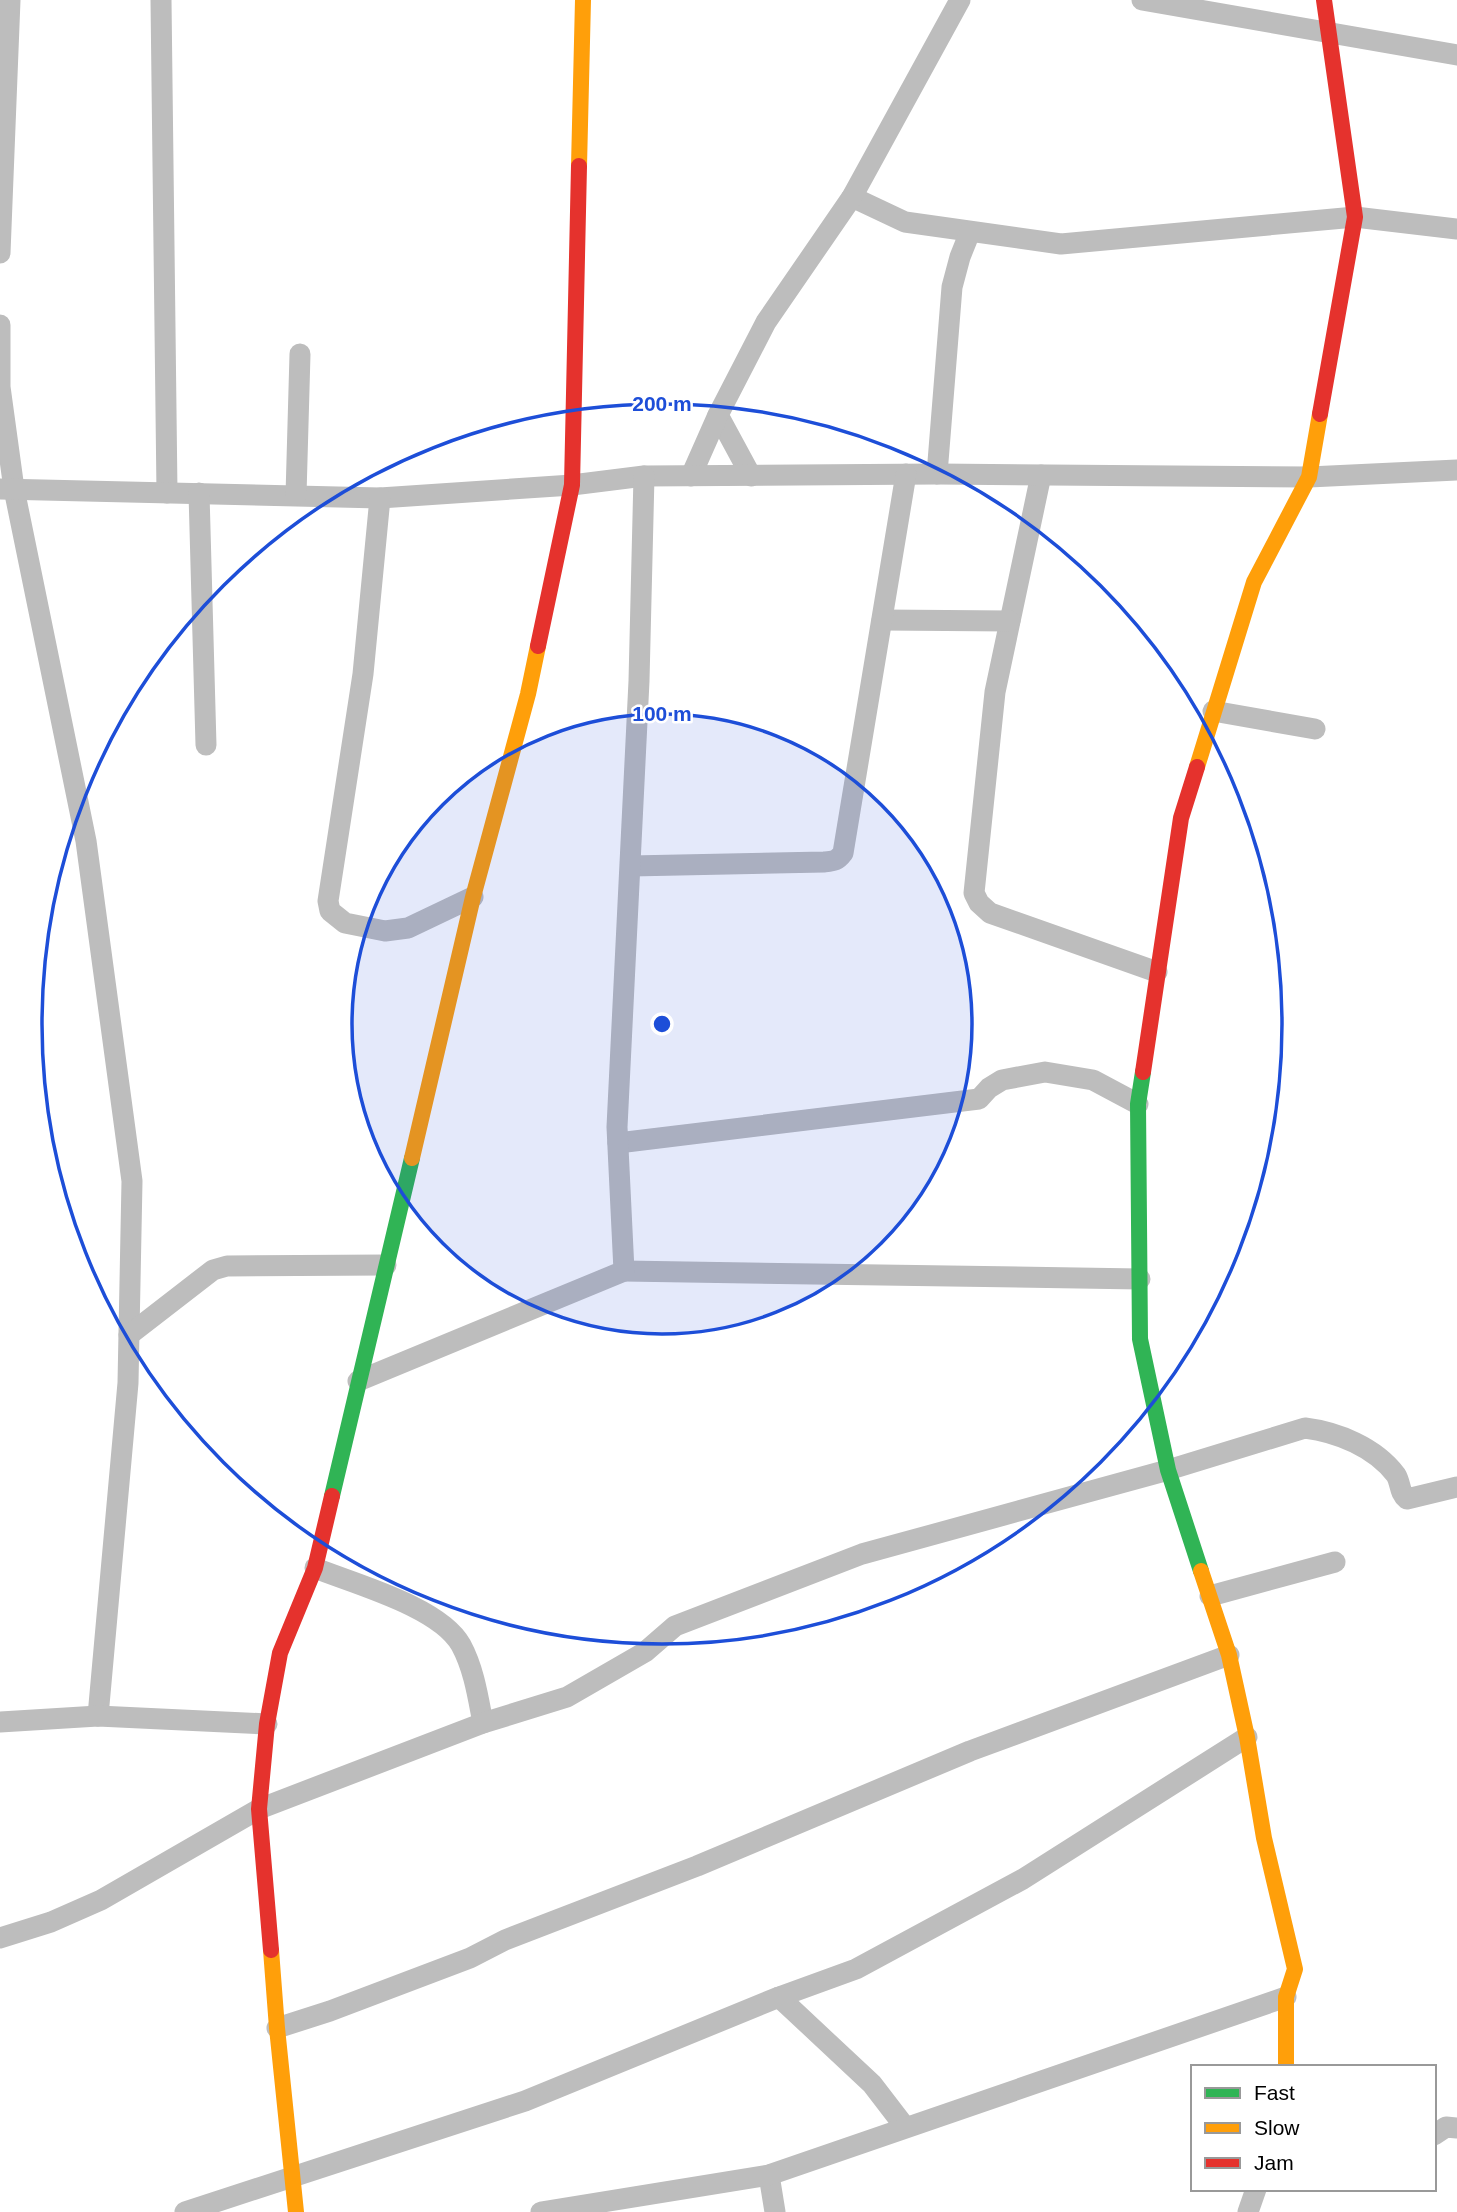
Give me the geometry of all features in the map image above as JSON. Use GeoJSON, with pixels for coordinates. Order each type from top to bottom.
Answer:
{"type":"FeatureCollection","features":[{"type":"Feature","properties":{"kind":"street"},"geometry":{"type":"LineString","coordinates":[[0,253],[10,0]]}},
{"type":"Feature","properties":{"kind":"street"},"geometry":{"type":"LineString","coordinates":[[162,0],[167,493]]}},
{"type":"Feature","properties":{"kind":"street"},"geometry":{"type":"LineString","coordinates":[[296,2212],[259,1809],[267,1724],[280,1653],[315,1568],[473,897],[528,694],[572,485],[583,0]]}},
{"type":"Feature","properties":{"kind":"street"},"geometry":{"type":"LineString","coordinates":[[691,476],[718,415],[766,322],[852,197],[960,0]]}},
{"type":"Feature","properties":{"kind":"street"},"geometry":{"type":"LineString","coordinates":[[1142,0],[1457,55]]}},
{"type":"Feature","properties":{"kind":"street"},"geometry":{"type":"LineString","coordinates":[[1286,2065],[1286,1997],[1296,1969],[1265,1838],[1229,1655],[1168,1470],[1140,1339],[1138,1104],[1181,818],[1254,582],[1310,477],[1355,217],[1324,0]]}},
{"type":"Feature","properties":{"kind":"street"},"geometry":{"type":"LineString","coordinates":[[852,197],[905,222],[1061,244],[1355,217],[1457,229]]}},
{"type":"Feature","properties":{"kind":"street"},"geometry":{"type":"LineString","coordinates":[[937,474],[952,287],[970,232]]}},
{"type":"Feature","properties":{"kind":"street"},"geometry":{"type":"LineString","coordinates":[[0,325],[0,387],[7,489],[88,854],[132,1181],[128,1383],[99,1716]]}},
{"type":"Feature","properties":{"kind":"street"},"geometry":{"type":"LineString","coordinates":[[296,495],[300,354]]}},
{"type":"Feature","properties":{"kind":"street"},"geometry":{"type":"LineString","coordinates":[[718,415],[751,476]]}},
{"type":"Feature","properties":{"kind":"street"},"geometry":{"type":"LineString","coordinates":[[7,489],[380,498],[572,485],[644,477],[906,474],[1310,477],[1457,470]]}},
{"type":"Feature","properties":{"kind":"street"},"geometry":{"type":"LineString","coordinates":[[631,866],[835,862],[839,859],[843,853],[906,474]]}},
{"type":"Feature","properties":{"kind":"street"},"geometry":{"type":"LineString","coordinates":[[1041,475],[995,692],[974,893],[979,903],[990,913],[1157,972]]}},
{"type":"Feature","properties":{"kind":"street"},"geometry":{"type":"LineString","coordinates":[[624,1271],[617,1127],[639,681],[644,477]]}},
{"type":"Feature","properties":{"kind":"street"},"geometry":{"type":"LineString","coordinates":[[198,493],[206,745]]}},
{"type":"Feature","properties":{"kind":"street"},"geometry":{"type":"LineString","coordinates":[[380,498],[363,674],[328,901],[330,911],[345,923],[385,931],[408,928],[473,897]]}},
{"type":"Feature","properties":{"kind":"street"},"geometry":{"type":"LineString","coordinates":[[881,620],[1010,621]]}},
{"type":"Feature","properties":{"kind":"street"},"geometry":{"type":"LineString","coordinates":[[1213,711],[1315,729]]}},
{"type":"Feature","properties":{"kind":"street"},"geometry":{"type":"LineString","coordinates":[[618,1143],[979,1099],[989,1088],[1002,1080],[1045,1072],[1093,1080],[1138,1104]]}},
{"type":"Feature","properties":{"kind":"street"},"geometry":{"type":"LineString","coordinates":[[129,1335],[213,1270],[227,1266],[386,1265]]}},
{"type":"Feature","properties":{"kind":"street"},"geometry":{"type":"LineString","coordinates":[[358,1381],[624,1271],[1140,1279]]}},
{"type":"Feature","properties":{"kind":"street"},"geometry":{"type":"LineString","coordinates":[[0,1938],[51,1922],[101,1900],[259,1809],[484,1723],[566,1698],[645,1652],[675,1626],[862,1554],[1168,1470],[1305,1428],[1326,1430],[1348,1438],[1376,1456],[1396,1476],[1403,1496],[1407,1499],[1457,1487]]}},
{"type":"Feature","properties":{"kind":"street"},"geometry":{"type":"LineString","coordinates":[[1210,1596],[1335,1562]]}},
{"type":"Feature","properties":{"kind":"street"},"geometry":{"type":"LineString","coordinates":[[315,1568],[426,1612],[448,1627],[461,1645],[475,1681],[484,1723]]}},
{"type":"Feature","properties":{"kind":"street"},"geometry":{"type":"LineString","coordinates":[[277,2028],[470,1958],[505,1940],[697,1866],[970,1751],[1229,1655]]}},
{"type":"Feature","properties":{"kind":"street"},"geometry":{"type":"LineString","coordinates":[[0,1722],[99,1716],[267,1724]]}},
{"type":"Feature","properties":{"kind":"street"},"geometry":{"type":"LineString","coordinates":[[185,2212],[525,2101],[779,1997],[856,1969],[1023,1879],[1247,1737]]}},
{"type":"Feature","properties":{"kind":"street"},"geometry":{"type":"LineString","coordinates":[[779,1997],[872,2084],[905,2127]]}},
{"type":"Feature","properties":{"kind":"street"},"geometry":{"type":"LineString","coordinates":[[541,2212],[769,2175],[1286,1997]]}},
{"type":"Feature","properties":{"kind":"street"},"geometry":{"type":"LineString","coordinates":[[1436,2134],[1446,2127],[1457,2128]]}},
{"type":"Feature","properties":{"kind":"street"},"geometry":{"type":"LineString","coordinates":[[769,2175],[775,2212]]}},
{"type":"Feature","properties":{"kind":"street"},"geometry":{"type":"LineString","coordinates":[[1248,2212],[1255,2191]]}},
{"type":"Feature","properties":{"kind":"traffic: fast"},"geometry":{"type":"LineString","coordinates":[[1143,1072],[1138,1104],[1140,1339],[1168,1470],[1201,1571]]}},
{"type":"Feature","properties":{"kind":"traffic: fast"},"geometry":{"type":"LineString","coordinates":[[332,1496],[412,1158]]}},
{"type":"Feature","properties":{"kind":"traffic: slow"},"geometry":{"type":"LineString","coordinates":[[579,166],[583,0]]}},
{"type":"Feature","properties":{"kind":"traffic: slow"},"geometry":{"type":"LineString","coordinates":[[1197,767],[1254,582],[1309,477],[1320,414]]}},
{"type":"Feature","properties":{"kind":"traffic: slow"},"geometry":{"type":"LineString","coordinates":[[412,1158],[473,897],[528,694],[538,646]]}},
{"type":"Feature","properties":{"kind":"traffic: slow"},"geometry":{"type":"LineString","coordinates":[[1201,1571],[1229,1655],[1247,1737],[1264,1838],[1295,1969],[1286,1997],[1286,2065]]}},
{"type":"Feature","properties":{"kind":"traffic: slow"},"geometry":{"type":"LineString","coordinates":[[271,1950],[296,2212]]}},
{"type":"Feature","properties":{"kind":"traffic: jam"},"geometry":{"type":"LineString","coordinates":[[1320,414],[1355,217],[1324,0]]}},
{"type":"Feature","properties":{"kind":"traffic: jam"},"geometry":{"type":"LineString","coordinates":[[538,646],[572,485],[579,166]]}},
{"type":"Feature","properties":{"kind":"traffic: jam"},"geometry":{"type":"LineString","coordinates":[[1143,1072],[1181,818],[1197,767]]}},
{"type":"Feature","properties":{"kind":"traffic: jam"},"geometry":{"type":"LineString","coordinates":[[271,1950],[259,1809],[267,1724],[280,1653],[315,1568],[332,1496]]}}]}
